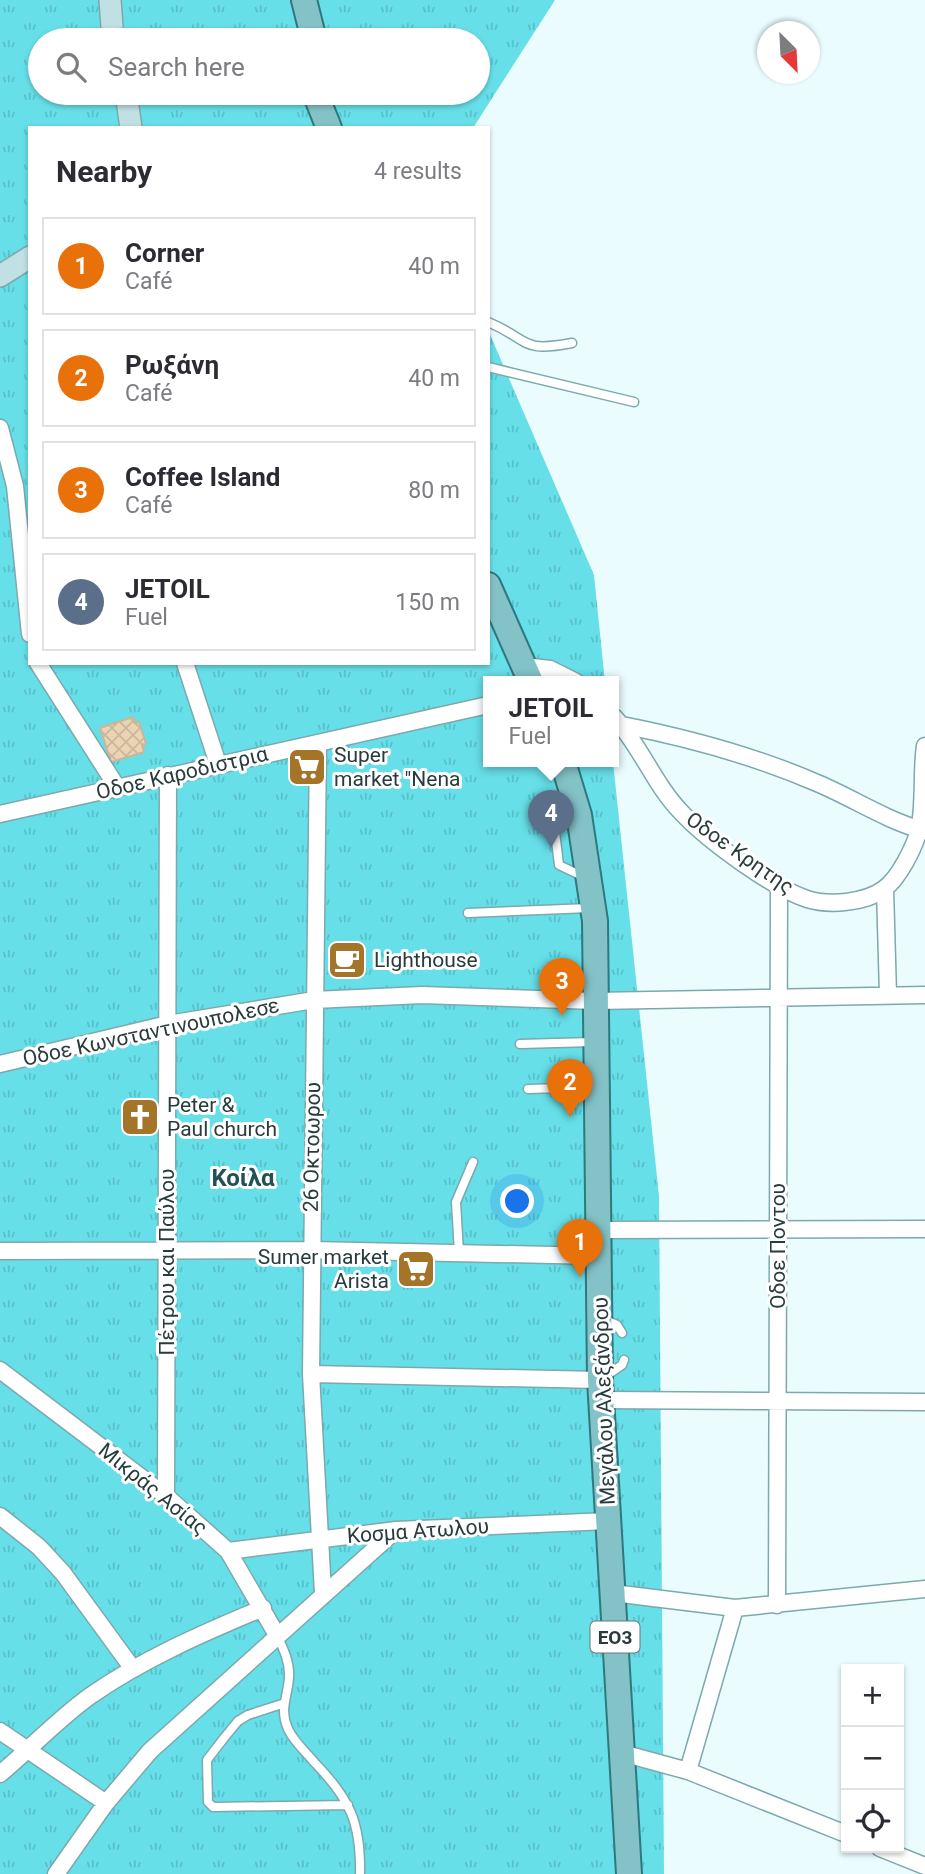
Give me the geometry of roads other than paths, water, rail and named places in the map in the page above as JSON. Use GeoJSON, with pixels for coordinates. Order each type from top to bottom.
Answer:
{"type":"FeatureCollection","features":[{"type":"Feature","properties":{"kind":"main road"},"geometry":{"type":"LineString","coordinates":[[110,0],[112,28]]}},
{"type":"Feature","properties":{"kind":"main road"},"geometry":{"type":"LineString","coordinates":[[291,0],[298,28]]}},
{"type":"Feature","properties":{"kind":"main road"},"geometry":{"type":"LineString","coordinates":[[303,0],[311,28]]}},
{"type":"Feature","properties":{"kind":"main road"},"geometry":{"type":"LineString","coordinates":[[128,105],[131,126]]}},
{"type":"Feature","properties":{"kind":"main road"},"geometry":{"type":"LineString","coordinates":[[320,105],[330,126]]}},
{"type":"Feature","properties":{"kind":"main road"},"geometry":{"type":"LineString","coordinates":[[328,105],[331,126]]}},
{"type":"Feature","properties":{"kind":"main road"},"geometry":{"type":"LineString","coordinates":[[0,276],[28,258]]}},
{"type":"Feature","properties":{"kind":"main road"},"geometry":{"type":"LineString","coordinates":[[490,590],[527,674]]}},
{"type":"Feature","properties":{"kind":"main road","name":"Μεγάλου Αλεξάνδρου"},"geometry":{"type":"LineString","coordinates":[[564,767],[590,880],[593,907],[601,1390],[629,1874]]}},
{"type":"Feature","properties":{"kind":"street"},"geometry":{"type":"LineString","coordinates":[[0,428],[15,486],[28,614]]}},
{"type":"Feature","properties":{"kind":"street"},"geometry":{"type":"LineString","coordinates":[[39,665],[117,787]]}},
{"type":"Feature","properties":{"kind":"street"},"geometry":{"type":"LineString","coordinates":[[186,665],[218,764]]}},
{"type":"Feature","properties":{"kind":"street"},"geometry":{"type":"LineString","coordinates":[[527,674],[550,669],[564,676]]}},
{"type":"Feature","properties":{"kind":"street","name":"Oδοε Καροδιστρια"},"geometry":{"type":"LineString","coordinates":[[0,814],[483,706]]}},
{"type":"Feature","properties":{"kind":"street"},"geometry":{"type":"LineString","coordinates":[[619,721],[673,735],[817,782],[922,830]]}},
{"type":"Feature","properties":{"kind":"street","name":"Oδοε Κρητης"},"geometry":{"type":"LineString","coordinates":[[619,722],[681,812],[711,838],[779,886],[808,900],[827,903],[864,898],[885,889]]}},
{"type":"Feature","properties":{"kind":"street","name":"26 Οκτοωρου"},"geometry":{"type":"LineString","coordinates":[[318,743],[311,1374],[323,1593]]}},
{"type":"Feature","properties":{"kind":"street"},"geometry":{"type":"LineString","coordinates":[[888,995],[885,889],[906,860],[922,830],[924,756]]}},
{"type":"Feature","properties":{"kind":"street","name":"Πέτρου και Παύλου"},"geometry":{"type":"LineString","coordinates":[[166,1496],[168,775]]}},
{"type":"Feature","properties":{"kind":"street","name":"Oδοε Ποντου"},"geometry":{"type":"LineString","coordinates":[[777,1605],[779,886]]}},
{"type":"Feature","properties":{"kind":"street","name":"Oδοε Κωνσταντινουπολεσε"},"geometry":{"type":"LineString","coordinates":[[0,1064],[168,1024],[314,1000],[422,995],[596,1001],[925,995]]}},
{"type":"Feature","properties":{"kind":"street"},"geometry":{"type":"LineString","coordinates":[[598,1230],[925,1230]]}},
{"type":"Feature","properties":{"kind":"street"},"geometry":{"type":"LineString","coordinates":[[0,1251],[311,1250],[599,1256]]}},
{"type":"Feature","properties":{"kind":"street","name":"Μικράς Ασίας"},"geometry":{"type":"LineString","coordinates":[[0,1370],[166,1496],[228,1551],[277,1635]]}},
{"type":"Feature","properties":{"kind":"street"},"geometry":{"type":"LineString","coordinates":[[311,1374],[778,1401],[925,1402]]}},
{"type":"Feature","properties":{"kind":"street"},"geometry":{"type":"LineString","coordinates":[[0,1516],[39,1546],[133,1669]]}},
{"type":"Feature","properties":{"kind":"street","name":"Κοσμα Ατωλου"},"geometry":{"type":"LineString","coordinates":[[228,1551],[396,1530],[609,1521]]}},
{"type":"Feature","properties":{"kind":"street"},"geometry":{"type":"LineString","coordinates":[[56,1874],[106,1803],[150,1751],[396,1530]]}},
{"type":"Feature","properties":{"kind":"street"},"geometry":{"type":"LineString","coordinates":[[613,1593],[735,1608],[925,1589]]}},
{"type":"Feature","properties":{"kind":"street"},"geometry":{"type":"LineString","coordinates":[[0,1774],[88,1698],[133,1669],[207,1631],[263,1608]]}},
{"type":"Feature","properties":{"kind":"street"},"geometry":{"type":"LineString","coordinates":[[688,1770],[735,1608]]}},
{"type":"Feature","properties":{"kind":"street"},"geometry":{"type":"LineString","coordinates":[[0,1731],[27,1752],[106,1803]]}},
{"type":"Feature","properties":{"kind":"street"},"geometry":{"type":"LineString","coordinates":[[622,1753],[688,1770],[841,1832]]}},
{"type":"Feature","properties":{"kind":"street"},"geometry":{"type":"LineString","coordinates":[[892,1853],[925,1866]]}},
{"type":"Feature","properties":{"kind":"lane"},"geometry":{"type":"LineString","coordinates":[[490,323],[529,346],[549,347],[572,343]]}},
{"type":"Feature","properties":{"kind":"lane"},"geometry":{"type":"LineString","coordinates":[[490,367],[634,402]]}},
{"type":"Feature","properties":{"kind":"lane"},"geometry":{"type":"LineString","coordinates":[[468,913],[593,907]]}},
{"type":"Feature","properties":{"kind":"lane"},"geometry":{"type":"LineString","coordinates":[[520,1044],[596,1042]]}},
{"type":"Feature","properties":{"kind":"lane"},"geometry":{"type":"LineString","coordinates":[[528,1089],[596,1087]]}},
{"type":"Feature","properties":{"kind":"lane"},"geometry":{"type":"LineString","coordinates":[[459,1253],[456,1202],[473,1162]]}},
{"type":"Feature","properties":{"kind":"lane"},"geometry":{"type":"LineString","coordinates":[[600,1318],[617,1325],[622,1333]]}},
{"type":"Feature","properties":{"kind":"lane"},"geometry":{"type":"LineString","coordinates":[[601,1390],[624,1360]]}},
{"type":"Feature","properties":{"kind":"lane"},"geometry":{"type":"LineString","coordinates":[[277,1635],[289,1669],[282,1704],[284,1719],[296,1742],[334,1783],[348,1805],[361,1842],[360,1874]]}},
{"type":"Feature","properties":{"kind":"lane"},"geometry":{"type":"LineString","coordinates":[[282,1704],[238,1721],[218,1745],[207,1760],[208,1802],[213,1807],[348,1805]]}},
{"type":"Feature","properties":{"kind":"place","name":"Super market \"Nena"},"geometry":{"type":"Point","coordinates":[307,767]}},
{"type":"Feature","properties":{"kind":"place","name":"JETOIL"},"geometry":{"type":"Point","coordinates":[551,848]}},
{"type":"Feature","properties":{"kind":"place","name":"Lighthouse"},"geometry":{"type":"Point","coordinates":[347,960]}},
{"type":"Feature","properties":{"kind":"place","name":"Coffee Island"},"geometry":{"type":"Point","coordinates":[562,1016]}},
{"type":"Feature","properties":{"kind":"place","name":"Peter & Paul church"},"geometry":{"type":"Point","coordinates":[140,1117]}},
{"type":"Feature","properties":{"kind":"place","name":"Ρωξάνη"},"geometry":{"type":"Point","coordinates":[570,1117]}},
{"type":"Feature","properties":{"kind":"place","name":"Sumer market Arista"},"geometry":{"type":"Point","coordinates":[416,1269]}},
{"type":"Feature","properties":{"kind":"place","name":"Corner"},"geometry":{"type":"Point","coordinates":[580,1277]}},
{"type":"Feature","properties":{"kind":"district","name":"Κοίλα"},"geometry":{"type":"Point","coordinates":[243,1178]}}]}
